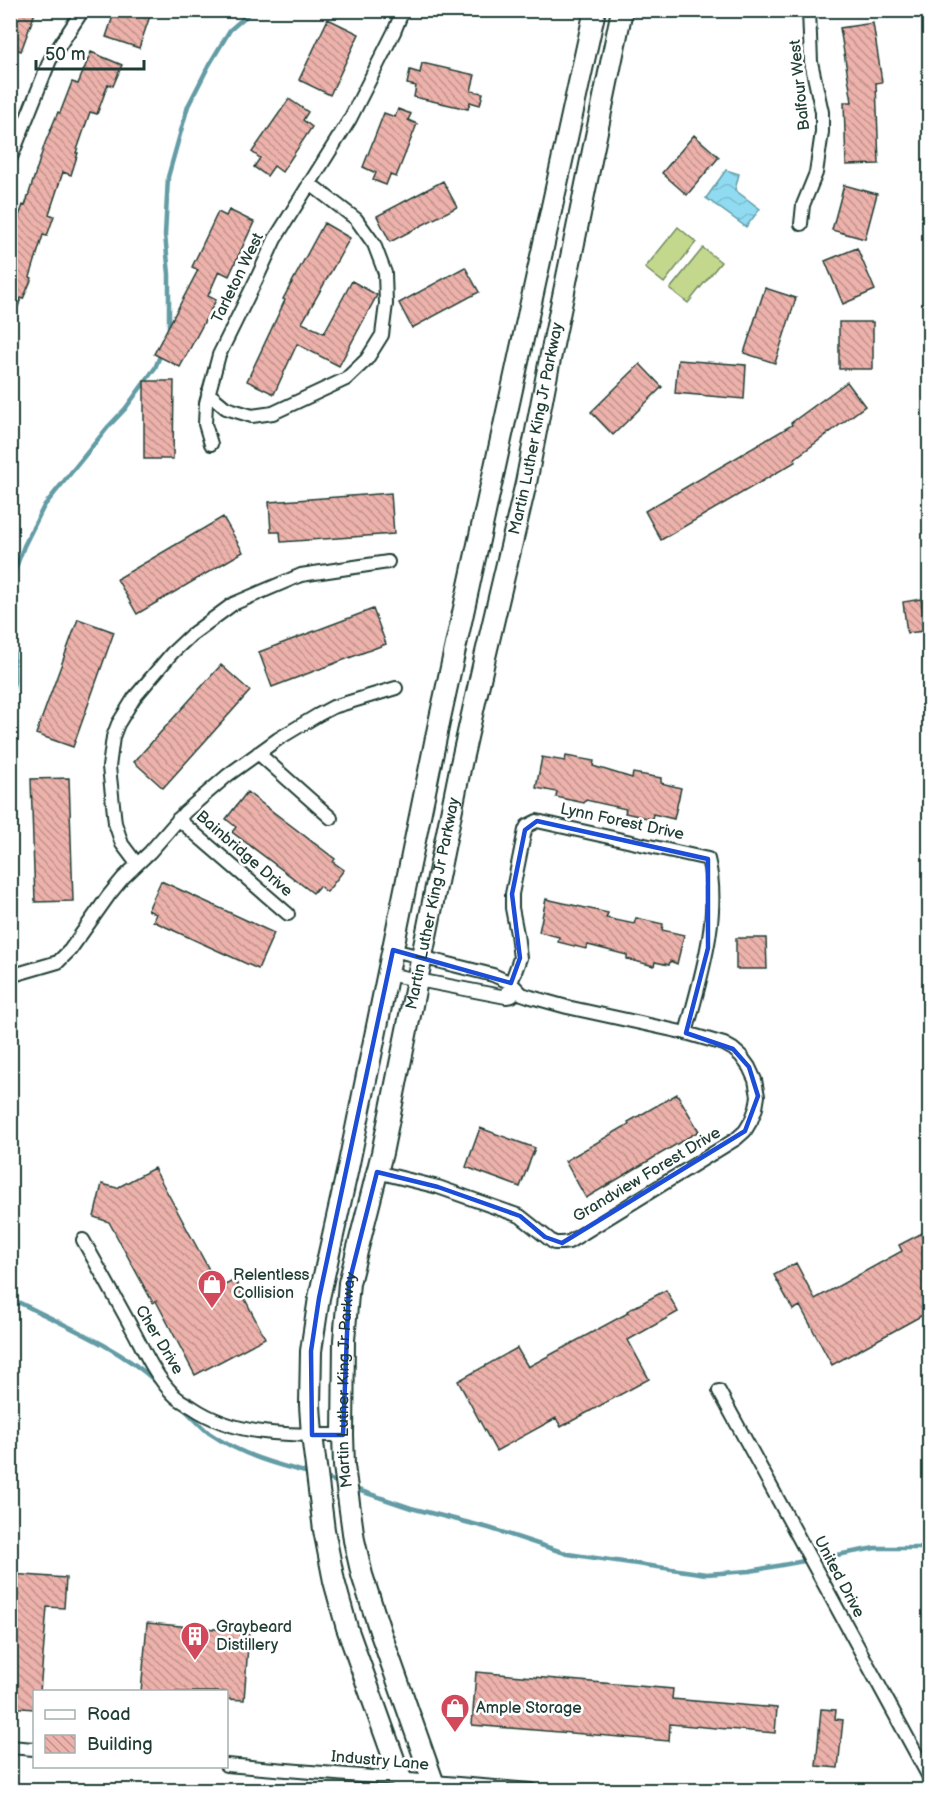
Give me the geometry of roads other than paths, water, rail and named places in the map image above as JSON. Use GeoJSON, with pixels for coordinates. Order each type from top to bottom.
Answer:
{"type":"FeatureCollection","features":[{"type":"Feature","properties":{"kind":"main road","name":"Martin Luther King Jr Parkway"},"geometry":{"type":"LineString","coordinates":[[403,1785],[347,1628],[334,1581],[324,1530],[312,1435],[311,1351],[319,1298],[440,718],[595,10]]}},
{"type":"Feature","properties":{"kind":"main road","name":"Martin Luther King Jr Parkway"},"geometry":{"type":"LineString","coordinates":[[435,1786],[362,1575],[354,1540],[343,1435],[344,1340],[349,1283],[377,1172],[468,732],[526,483],[622,10]]}},
{"type":"Feature","properties":{"kind":"street"},"geometry":{"type":"LineString","coordinates":[[10,160],[50,60],[82,10]]}},
{"type":"Feature","properties":{"kind":"street","name":"Tarleton West"},"geometry":{"type":"LineString","coordinates":[[211,444],[205,424],[206,403],[219,355],[274,239],[350,119],[403,10]]}},
{"type":"Feature","properties":{"kind":"street","name":"Balfour West"},"geometry":{"type":"LineString","coordinates":[[801,224],[802,205],[812,188],[816,173],[822,132],[822,112],[811,62],[810,10]]}},
{"type":"Feature","properties":{"kind":"street"},"geometry":{"type":"LineString","coordinates":[[208,393],[226,408],[243,414],[252,416],[273,413],[346,379],[367,359],[382,335],[386,304],[385,273],[374,243],[356,219],[309,183]]}},
{"type":"Feature","properties":{"kind":"street"},"geometry":{"type":"LineString","coordinates":[[137,864],[122,844],[115,823],[109,767],[113,737],[134,698],[172,653],[191,635],[233,604],[301,575],[388,562]]}},
{"type":"Feature","properties":{"kind":"street","name":"Bainbridge Drive"},"geometry":{"type":"LineString","coordinates":[[10,976],[58,963],[109,895],[137,864],[178,819],[228,775],[278,739],[333,707],[396,688]]}},
{"type":"Feature","properties":{"kind":"street"},"geometry":{"type":"LineString","coordinates":[[258,753],[331,818]]}},
{"type":"Feature","properties":{"kind":"street","name":"Bainbridge Drive"},"geometry":{"type":"LineString","coordinates":[[178,819],[288,914]]}},
{"type":"Feature","properties":{"kind":"street","name":"Lynn Forest Drive"},"geometry":{"type":"LineString","coordinates":[[506,997],[520,958],[512,894],[525,830],[531,823],[537,821],[708,859],[711,869],[708,948],[686,1033]]}},
{"type":"Feature","properties":{"kind":"street","name":"Grandview Forest Drive"},"geometry":{"type":"LineString","coordinates":[[393,950],[493,975],[511,983],[522,994]]}},
{"type":"Feature","properties":{"kind":"street","name":"Grandview Forest Drive"},"geometry":{"type":"LineString","coordinates":[[377,1172],[438,1186],[520,1216],[554,1243],[562,1244],[569,1242],[736,1140],[745,1131],[756,1108],[758,1096],[755,1080],[749,1067],[741,1056],[724,1044],[686,1033],[567,1007],[522,994],[506,997],[387,974]]}},
{"type":"Feature","properties":{"kind":"street","name":"Cher Drive"},"geometry":{"type":"LineString","coordinates":[[83,1239],[142,1348],[161,1380],[174,1396],[206,1417],[222,1423],[269,1433],[343,1435]]}},
{"type":"Feature","properties":{"kind":"street","name":"United Drive"},"geometry":{"type":"LineString","coordinates":[[719,1391],[930,1779]]}},
{"type":"Feature","properties":{"kind":"street"},"geometry":{"type":"LineString","coordinates":[[10,1747],[33,1749]]}},
{"type":"Feature","properties":{"kind":"street","name":"Industry Lane"},"geometry":{"type":"LineString","coordinates":[[228,1765],[403,1785],[531,1791]]}},
{"type":"Feature","properties":{"kind":"water"},"geometry":{"type":"Polygon","coordinates":[[[726,170],[739,174],[735,190],[760,209],[746,227],[706,198],[726,170]]]}},
{"type":"Feature","properties":{"kind":"waterway"},"geometry":{"type":"LineString","coordinates":[[169,329],[169,274],[165,235],[168,177],[188,106],[230,30],[253,10]]}},
{"type":"Feature","properties":{"kind":"waterway"},"geometry":{"type":"LineString","coordinates":[[10,703],[14,681],[15,570],[24,546],[44,506],[125,409],[155,368],[162,351]]}},
{"type":"Feature","properties":{"kind":"waterway"},"geometry":{"type":"LineString","coordinates":[[10,1298],[106,1346],[156,1382]]}},
{"type":"Feature","properties":{"kind":"waterway"},"geometry":{"type":"LineString","coordinates":[[182,1407],[209,1433],[221,1441],[272,1463],[313,1474]]}},
{"type":"Feature","properties":{"kind":"waterway"},"geometry":{"type":"LineString","coordinates":[[324,1477],[341,1484]]}},
{"type":"Feature","properties":{"kind":"waterway"},"geometry":{"type":"LineString","coordinates":[[352,1488],[411,1508],[489,1528],[568,1554],[706,1574],[750,1571],[875,1548],[930,1548]]}},
{"type":"Feature","properties":{"kind":"place","name":"Relentless Collision"},"geometry":{"type":"Point","coordinates":[212,1310]}},
{"type":"Feature","properties":{"kind":"place","name":"Graybeard Distillery"},"geometry":{"type":"Point","coordinates":[195,1662]}},
{"type":"Feature","properties":{"kind":"place","name":"Ample Storage"},"geometry":{"type":"Point","coordinates":[455,1734]}}]}
